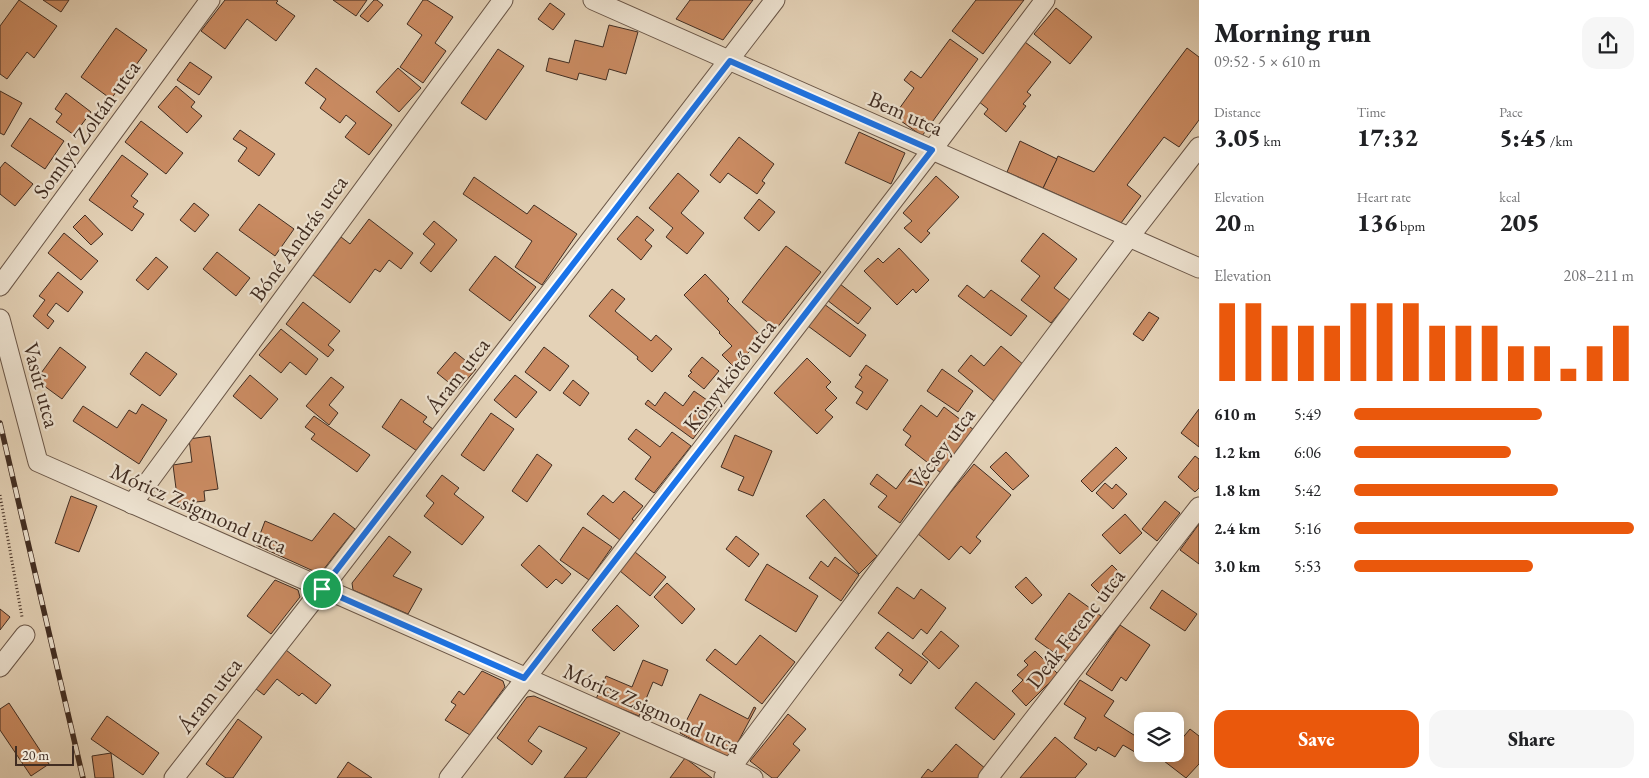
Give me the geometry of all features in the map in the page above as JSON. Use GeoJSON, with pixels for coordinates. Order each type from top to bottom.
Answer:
{"type":"FeatureCollection","features":[{"type":"Feature","properties":{"kind":"street","name":"Somlyó Zoltán utca"},"geometry":{"type":"LineString","coordinates":[[0,286],[210,0]]}},
{"type":"Feature","properties":{"kind":"street","name":"Bóné András utca"},"geometry":{"type":"LineString","coordinates":[[132,504],[503,0]]}},
{"type":"Feature","properties":{"kind":"street","name":"Bem utca"},"geometry":{"type":"LineString","coordinates":[[593,0],[1199,268]]}},
{"type":"Feature","properties":{"kind":"street","name":"Áram utca"},"geometry":{"type":"LineString","coordinates":[[174,778],[730,61],[775,0]]}},
{"type":"Feature","properties":{"kind":"street","name":"Könyvkötő utca"},"geometry":{"type":"LineString","coordinates":[[449,778],[524,678],[932,150],[1045,0]]}},
{"type":"Feature","properties":{"kind":"street","name":"Vécsey utca"},"geometry":{"type":"LineString","coordinates":[[727,773],[1130,236],[1199,148]]}},
{"type":"Feature","properties":{"kind":"street","name":"Vasút utca"},"geometry":{"type":"LineString","coordinates":[[0,319],[38,462]]}},
{"type":"Feature","properties":{"kind":"street","name":"Móricz Zsigmond utca"},"geometry":{"type":"LineString","coordinates":[[38,462],[524,678],[727,773],[753,778]]}},
{"type":"Feature","properties":{"kind":"street","name":"Deák Ferenc utca"},"geometry":{"type":"LineString","coordinates":[[988,778],[1199,507]]}},
{"type":"Feature","properties":{"kind":"street"},"geometry":{"type":"LineString","coordinates":[[0,668],[25,635]]}},
{"type":"Feature","properties":{"kind":"path"},"geometry":{"type":"LineString","coordinates":[[0,495],[25,635]]}},
{"type":"Feature","properties":{"kind":"building"},"geometry":{"type":"Polygon","coordinates":[[[19,0],[57,26],[34,58],[27,52],[7,79],[0,74],[0,26],[19,0]]]}},
{"type":"Feature","properties":{"kind":"building"},"geometry":{"type":"Polygon","coordinates":[[[43,0],[69,0],[61,12],[43,0]]]}},
{"type":"Feature","properties":{"kind":"building"},"geometry":{"type":"Polygon","coordinates":[[[225,0],[276,0],[278,1],[276,3],[295,16],[276,41],[247,19],[225,49],[201,31],[225,0]]]}},
{"type":"Feature","properties":{"kind":"building"},"geometry":{"type":"Polygon","coordinates":[[[333,0],[367,0],[356,16],[333,0]]]}},
{"type":"Feature","properties":{"kind":"building"},"geometry":{"type":"Polygon","coordinates":[[[374,0],[383,5],[368,22],[360,16],[374,0]]]}},
{"type":"Feature","properties":{"kind":"building"},"geometry":{"type":"Polygon","coordinates":[[[423,0],[427,0],[453,17],[435,43],[446,51],[423,83],[400,67],[422,35],[407,24],[423,0]]]}},
{"type":"Feature","properties":{"kind":"building"},"geometry":{"type":"Polygon","coordinates":[[[690,0],[753,0],[723,40],[676,19],[690,0]]]}},
{"type":"Feature","properties":{"kind":"building"},"geometry":{"type":"Polygon","coordinates":[[[976,0],[1024,0],[983,54],[952,31],[976,0]]]}},
{"type":"Feature","properties":{"kind":"building"},"geometry":{"type":"Polygon","coordinates":[[[550,3],[565,14],[553,30],[538,19],[550,3]]]}},
{"type":"Feature","properties":{"kind":"building"},"geometry":{"type":"Polygon","coordinates":[[[1056,8],[1092,37],[1070,64],[1034,34],[1056,8]]]}},
{"type":"Feature","properties":{"kind":"building"},"geometry":{"type":"Polygon","coordinates":[[[609,25],[638,32],[626,74],[609,69],[606,80],[579,73],[577,80],[546,71],[549,58],[569,63],[575,40],[603,47],[609,25]]]}},
{"type":"Feature","properties":{"kind":"building"},"geometry":{"type":"Polygon","coordinates":[[[116,28],[147,50],[111,99],[81,77],[116,28]]]}},
{"type":"Feature","properties":{"kind":"building"},"geometry":{"type":"Polygon","coordinates":[[[950,39],[978,59],[922,136],[894,116],[914,88],[904,80],[911,71],[921,78],[950,39]]]}},
{"type":"Feature","properties":{"kind":"building"},"geometry":{"type":"Polygon","coordinates":[[[1025,42],[1051,62],[1027,92],[1031,95],[1023,104],[1026,106],[1006,132],[984,114],[988,109],[978,101],[1025,42]]]}},
{"type":"Feature","properties":{"kind":"building"},"geometry":{"type":"Polygon","coordinates":[[[1187,48],[1199,57],[1199,120],[1179,147],[1164,137],[1127,185],[1141,196],[1121,223],[1043,188],[1058,156],[1094,172],[1187,48]]]}},
{"type":"Feature","properties":{"kind":"building"},"geometry":{"type":"Polygon","coordinates":[[[498,49],[524,66],[486,120],[461,103],[498,49]]]}},
{"type":"Feature","properties":{"kind":"building"},"geometry":{"type":"Polygon","coordinates":[[[190,62],[212,77],[199,95],[177,80],[190,62]]]}},
{"type":"Feature","properties":{"kind":"building"},"geometry":{"type":"Polygon","coordinates":[[[316,68],[392,125],[369,155],[345,137],[356,123],[346,115],[340,123],[320,108],[326,99],[305,83],[316,68]]]}},
{"type":"Feature","properties":{"kind":"building"},"geometry":{"type":"Polygon","coordinates":[[[398,68],[421,88],[399,112],[376,92],[398,68]]]}},
{"type":"Feature","properties":{"kind":"building"},"geometry":{"type":"Polygon","coordinates":[[[176,86],[195,102],[191,107],[202,116],[187,133],[158,107],[176,86]]]}},
{"type":"Feature","properties":{"kind":"building"},"geometry":{"type":"Polygon","coordinates":[[[0,91],[22,103],[4,135],[0,133],[0,91]]]}},
{"type":"Feature","properties":{"kind":"building"},"geometry":{"type":"Polygon","coordinates":[[[66,93],[91,112],[74,135],[56,122],[62,114],[55,109],[66,93]]]}},
{"type":"Feature","properties":{"kind":"building"},"geometry":{"type":"Polygon","coordinates":[[[30,118],[64,141],[45,169],[11,146],[30,118]]]}},
{"type":"Feature","properties":{"kind":"building"},"geometry":{"type":"Polygon","coordinates":[[[141,121],[183,153],[166,174],[125,142],[141,121]]]}},
{"type":"Feature","properties":{"kind":"building"},"geometry":{"type":"Polygon","coordinates":[[[240,130],[275,154],[259,176],[238,161],[247,148],[233,139],[240,130]]]}},
{"type":"Feature","properties":{"kind":"building"},"geometry":{"type":"Polygon","coordinates":[[[859,132],[905,153],[891,184],[845,163],[859,132]]]}},
{"type":"Feature","properties":{"kind":"building"},"geometry":{"type":"Polygon","coordinates":[[[739,137],[774,164],[762,181],[765,183],[757,194],[728,173],[720,183],[710,175],[739,137]]]}},
{"type":"Feature","properties":{"kind":"building"},"geometry":{"type":"Polygon","coordinates":[[[1020,141],[1057,159],[1043,188],[1007,172],[1020,141]]]}},
{"type":"Feature","properties":{"kind":"building"},"geometry":{"type":"Polygon","coordinates":[[[122,155],[148,174],[131,196],[138,201],[133,207],[144,214],[132,231],[89,200],[122,155]]]}},
{"type":"Feature","properties":{"kind":"building"},"geometry":{"type":"Polygon","coordinates":[[[5,162],[33,184],[15,206],[0,194],[0,168],[5,162]]]}},
{"type":"Feature","properties":{"kind":"building"},"geometry":{"type":"Polygon","coordinates":[[[678,173],[699,191],[681,213],[704,233],[687,254],[666,237],[673,228],[649,208],[678,173]]]}},
{"type":"Feature","properties":{"kind":"building"},"geometry":{"type":"Polygon","coordinates":[[[936,176],[959,197],[927,231],[930,233],[921,243],[904,228],[912,221],[903,213],[936,176]]]}},
{"type":"Feature","properties":{"kind":"building"},"geometry":{"type":"Polygon","coordinates":[[[474,177],[527,214],[534,205],[577,234],[542,285],[515,267],[532,241],[463,194],[474,177]]]}},
{"type":"Feature","properties":{"kind":"building"},"geometry":{"type":"Polygon","coordinates":[[[759,199],[775,212],[759,231],[744,218],[759,199]]]}},
{"type":"Feature","properties":{"kind":"building"},"geometry":{"type":"Polygon","coordinates":[[[194,203],[209,215],[195,232],[180,220],[194,203]]]}},
{"type":"Feature","properties":{"kind":"building"},"geometry":{"type":"Polygon","coordinates":[[[259,204],[294,229],[275,256],[239,230],[259,204]]]}},
{"type":"Feature","properties":{"kind":"building"},"geometry":{"type":"Polygon","coordinates":[[[85,215],[103,234],[91,245],[73,227],[85,215]]]}},
{"type":"Feature","properties":{"kind":"building"},"geometry":{"type":"Polygon","coordinates":[[[637,216],[654,230],[645,240],[652,246],[641,260],[617,239],[637,216]]]}},
{"type":"Feature","properties":{"kind":"building"},"geometry":{"type":"Polygon","coordinates":[[[369,219],[413,253],[401,269],[389,260],[380,272],[375,269],[350,303],[313,275],[341,237],[350,244],[369,219]]]}},
{"type":"Feature","properties":{"kind":"building"},"geometry":{"type":"Polygon","coordinates":[[[434,221],[457,240],[431,272],[420,263],[435,244],[423,234],[434,221]]]}},
{"type":"Feature","properties":{"kind":"building"},"geometry":{"type":"Polygon","coordinates":[[[64,233],[98,261],[81,280],[48,253],[64,233]]]}},
{"type":"Feature","properties":{"kind":"building"},"geometry":{"type":"Polygon","coordinates":[[[1043,233],[1077,259],[1054,288],[1070,300],[1051,323],[1021,300],[1040,276],[1021,261],[1043,233]]]}},
{"type":"Feature","properties":{"kind":"building"},"geometry":{"type":"Polygon","coordinates":[[[786,246],[821,272],[776,329],[742,302],[786,246]]]}},
{"type":"Feature","properties":{"kind":"building"},"geometry":{"type":"Polygon","coordinates":[[[899,248],[929,280],[916,293],[913,289],[897,305],[864,271],[878,258],[883,263],[899,248]]]}},
{"type":"Feature","properties":{"kind":"building"},"geometry":{"type":"Polygon","coordinates":[[[217,252],[250,278],[236,296],[203,269],[217,252]]]}},
{"type":"Feature","properties":{"kind":"building"},"geometry":{"type":"Polygon","coordinates":[[[495,256],[536,287],[510,321],[469,290],[495,256]]]}},
{"type":"Feature","properties":{"kind":"building"},"geometry":{"type":"Polygon","coordinates":[[[156,257],[168,267],[148,290],[136,280],[156,257]]]}},
{"type":"Feature","properties":{"kind":"building"},"geometry":{"type":"Polygon","coordinates":[[[58,272],[83,292],[68,312],[56,303],[47,315],[54,321],[48,329],[33,316],[45,300],[39,296],[58,272]]]}},
{"type":"Feature","properties":{"kind":"building"},"geometry":{"type":"Polygon","coordinates":[[[705,274],[729,299],[727,301],[763,338],[745,356],[747,358],[736,369],[722,355],[732,346],[684,295],[705,274]]]}},
{"type":"Feature","properties":{"kind":"building"},"geometry":{"type":"Polygon","coordinates":[[[840,284],[871,308],[858,324],[827,300],[840,284]]]}},
{"type":"Feature","properties":{"kind":"building"},"geometry":{"type":"Polygon","coordinates":[[[967,285],[984,298],[991,290],[1027,316],[1011,336],[958,296],[967,285]]]}},
{"type":"Feature","properties":{"kind":"building"},"geometry":{"type":"Polygon","coordinates":[[[612,289],[625,299],[615,311],[651,341],[656,335],[672,349],[652,372],[637,359],[638,357],[589,316],[612,289]]]}},
{"type":"Feature","properties":{"kind":"building"},"geometry":{"type":"Polygon","coordinates":[[[303,302],[340,331],[328,345],[334,350],[328,357],[286,324],[303,302]]]}},
{"type":"Feature","properties":{"kind":"building"},"geometry":{"type":"Polygon","coordinates":[[[824,304],[866,335],[850,357],[808,326],[824,304]]]}},
{"type":"Feature","properties":{"kind":"building"},"geometry":{"type":"Polygon","coordinates":[[[1149,312],[1159,318],[1143,341],[1133,334],[1149,312]]]}},
{"type":"Feature","properties":{"kind":"building"},"geometry":{"type":"Polygon","coordinates":[[[281,329],[318,359],[306,375],[290,362],[281,373],[259,355],[281,329]]]}},
{"type":"Feature","properties":{"kind":"building"},"geometry":{"type":"Polygon","coordinates":[[[1001,346],[1024,365],[994,401],[958,371],[971,355],[984,366],[1001,346]]]}},
{"type":"Feature","properties":{"kind":"building"},"geometry":{"type":"Polygon","coordinates":[[[60,347],[86,367],[62,399],[36,380],[60,347]]]}},
{"type":"Feature","properties":{"kind":"building"},"geometry":{"type":"Polygon","coordinates":[[[544,347],[569,366],[550,391],[525,372],[544,347]]]}},
{"type":"Feature","properties":{"kind":"building"},"geometry":{"type":"Polygon","coordinates":[[[146,352],[177,374],[160,396],[130,374],[146,352]]]}},
{"type":"Feature","properties":{"kind":"building"},"geometry":{"type":"Polygon","coordinates":[[[455,352],[476,369],[458,390],[437,373],[455,352]]]}},
{"type":"Feature","properties":{"kind":"building"},"geometry":{"type":"Polygon","coordinates":[[[702,357],[719,371],[704,389],[688,376],[702,357]]]}},
{"type":"Feature","properties":{"kind":"building"},"geometry":{"type":"Polygon","coordinates":[[[807,358],[831,382],[826,387],[837,398],[825,410],[833,417],[817,434],[774,393],[807,358]]]}},
{"type":"Feature","properties":{"kind":"building"},"geometry":{"type":"Polygon","coordinates":[[[866,365],[888,380],[867,410],[856,403],[863,392],[855,387],[862,377],[859,375],[866,365]]]}},
{"type":"Feature","properties":{"kind":"building"},"geometry":{"type":"Polygon","coordinates":[[[942,369],[973,391],[958,412],[927,391],[942,369]]]}},
{"type":"Feature","properties":{"kind":"building"},"geometry":{"type":"Polygon","coordinates":[[[250,375],[278,399],[261,419],[233,396],[250,375]]]}},
{"type":"Feature","properties":{"kind":"building"},"geometry":{"type":"Polygon","coordinates":[[[515,375],[537,392],[516,418],[494,400],[515,375]]]}},
{"type":"Feature","properties":{"kind":"building"},"geometry":{"type":"Polygon","coordinates":[[[331,377],[344,387],[329,405],[338,413],[329,425],[306,406],[331,377]]]}},
{"type":"Feature","properties":{"kind":"building"},"geometry":{"type":"Polygon","coordinates":[[[573,380],[589,393],[580,406],[563,393],[573,380]]]}},
{"type":"Feature","properties":{"kind":"building"},"geometry":{"type":"Polygon","coordinates":[[[694,391],[717,407],[693,439],[645,404],[648,400],[655,406],[665,392],[683,406],[694,391]]]}},
{"type":"Feature","properties":{"kind":"building"},"geometry":{"type":"Polygon","coordinates":[[[401,399],[427,417],[423,422],[433,429],[417,451],[382,427],[401,399]]]}},
{"type":"Feature","properties":{"kind":"building"},"geometry":{"type":"Polygon","coordinates":[[[142,404],[167,420],[139,464],[73,421],[83,406],[117,428],[129,410],[136,414],[142,404]]]}},
{"type":"Feature","properties":{"kind":"building"},"geometry":{"type":"Polygon","coordinates":[[[921,405],[937,417],[944,407],[974,430],[941,473],[905,445],[911,436],[903,430],[921,405]]]}},
{"type":"Feature","properties":{"kind":"building"},"geometry":{"type":"Polygon","coordinates":[[[1199,409],[1199,447],[1181,433],[1199,409]]]}},
{"type":"Feature","properties":{"kind":"building"},"geometry":{"type":"Polygon","coordinates":[[[491,413],[514,429],[484,471],[461,455],[491,413]]]}},
{"type":"Feature","properties":{"kind":"building"},"geometry":{"type":"Polygon","coordinates":[[[314,416],[370,455],[357,472],[311,439],[315,434],[305,427],[314,416]]]}},
{"type":"Feature","properties":{"kind":"building"},"geometry":{"type":"Polygon","coordinates":[[[636,429],[660,447],[672,432],[691,446],[654,493],[635,479],[651,457],[628,439],[636,429]]]}},
{"type":"Feature","properties":{"kind":"building"},"geometry":{"type":"Polygon","coordinates":[[[735,435],[772,451],[753,496],[738,490],[744,477],[721,467],[735,435]]]}},
{"type":"Feature","properties":{"kind":"building"},"geometry":{"type":"Polygon","coordinates":[[[210,436],[218,489],[204,491],[205,501],[178,504],[173,465],[192,462],[189,439],[210,436]]]}},
{"type":"Feature","properties":{"kind":"building"},"geometry":{"type":"Polygon","coordinates":[[[1116,447],[1127,458],[1092,492],[1081,481],[1116,447]]]}},
{"type":"Feature","properties":{"kind":"building"},"geometry":{"type":"Polygon","coordinates":[[[1006,452],[1029,476],[1013,490],[990,467],[1006,452]]]}},
{"type":"Feature","properties":{"kind":"building"},"geometry":{"type":"Polygon","coordinates":[[[537,454],[552,465],[527,502],[512,491],[537,454]]]}},
{"type":"Feature","properties":{"kind":"building"},"geometry":{"type":"Polygon","coordinates":[[[1195,456],[1199,459],[1199,488],[1195,492],[1178,477],[1195,456]]]}},
{"type":"Feature","properties":{"kind":"building"},"geometry":{"type":"Polygon","coordinates":[[[974,464],[1011,495],[976,537],[981,541],[970,554],[961,546],[949,560],[917,533],[974,464]]]}},
{"type":"Feature","properties":{"kind":"building"},"geometry":{"type":"Polygon","coordinates":[[[911,469],[929,482],[900,523],[878,507],[887,496],[870,484],[877,474],[896,489],[911,469]]]}},
{"type":"Feature","properties":{"kind":"building"},"geometry":{"type":"Polygon","coordinates":[[[442,475],[459,488],[454,494],[484,517],[462,545],[424,516],[434,503],[426,496],[442,475]]]}},
{"type":"Feature","properties":{"kind":"building"},"geometry":{"type":"Polygon","coordinates":[[[1105,483],[1112,489],[1116,484],[1127,494],[1113,509],[1096,493],[1105,483]]]}},
{"type":"Feature","properties":{"kind":"building"},"geometry":{"type":"Polygon","coordinates":[[[624,491],[643,506],[632,519],[640,526],[625,544],[587,514],[603,495],[613,503],[624,491]]]}},
{"type":"Feature","properties":{"kind":"building"},"geometry":{"type":"Polygon","coordinates":[[[71,496],[97,506],[79,552],[55,543],[71,496]]]}},
{"type":"Feature","properties":{"kind":"building"},"geometry":{"type":"Polygon","coordinates":[[[824,499],[877,556],[859,574],[806,516],[824,499]]]}},
{"type":"Feature","properties":{"kind":"building"},"geometry":{"type":"Polygon","coordinates":[[[1165,501],[1180,513],[1157,541],[1142,529],[1165,501]]]}},
{"type":"Feature","properties":{"kind":"building"},"geometry":{"type":"Polygon","coordinates":[[[334,513],[355,529],[320,574],[256,545],[265,521],[312,541],[334,513]]]}},
{"type":"Feature","properties":{"kind":"building"},"geometry":{"type":"Polygon","coordinates":[[[1125,514],[1142,533],[1120,554],[1102,535],[1125,514]]]}},
{"type":"Feature","properties":{"kind":"building"},"geometry":{"type":"Polygon","coordinates":[[[1199,524],[1199,564],[1180,550],[1199,524]]]}},
{"type":"Feature","properties":{"kind":"building"},"geometry":{"type":"Polygon","coordinates":[[[583,527],[612,547],[589,580],[560,560],[583,527]]]}},
{"type":"Feature","properties":{"kind":"building"},"geometry":{"type":"Polygon","coordinates":[[[389,536],[411,552],[393,576],[422,589],[408,614],[353,590],[352,583],[389,536]]]}},
{"type":"Feature","properties":{"kind":"building"},"geometry":{"type":"Polygon","coordinates":[[[736,536],[759,554],[749,567],[726,549],[736,536]]]}},
{"type":"Feature","properties":{"kind":"building"},"geometry":{"type":"Polygon","coordinates":[[[539,545],[571,574],[562,584],[556,579],[547,588],[521,565],[539,545]]]}},
{"type":"Feature","properties":{"kind":"building"},"geometry":{"type":"Polygon","coordinates":[[[635,552],[666,577],[650,596],[620,571],[635,552]]]}},
{"type":"Feature","properties":{"kind":"building"},"geometry":{"type":"Polygon","coordinates":[[[835,557],[859,575],[841,601],[809,578],[821,561],[828,567],[835,557]]]}},
{"type":"Feature","properties":{"kind":"building"},"geometry":{"type":"Polygon","coordinates":[[[767,564],[818,596],[796,632],[745,600],[767,564]]]}},
{"type":"Feature","properties":{"kind":"building"},"geometry":{"type":"Polygon","coordinates":[[[1112,565],[1122,575],[1102,596],[1091,585],[1112,565]]]}},
{"type":"Feature","properties":{"kind":"building"},"geometry":{"type":"Polygon","coordinates":[[[1026,577],[1042,595],[1032,604],[1015,587],[1026,577]]]}},
{"type":"Feature","properties":{"kind":"building"},"geometry":{"type":"Polygon","coordinates":[[[275,580],[298,590],[300,597],[271,634],[247,616],[275,580]]]}},
{"type":"Feature","properties":{"kind":"building"},"geometry":{"type":"Polygon","coordinates":[[[667,583],[695,609],[682,624],[654,597],[667,583]]]}},
{"type":"Feature","properties":{"kind":"building"},"geometry":{"type":"Polygon","coordinates":[[[897,587],[914,599],[921,589],[946,608],[927,634],[921,629],[913,639],[878,613],[897,587]]]}},
{"type":"Feature","properties":{"kind":"building"},"geometry":{"type":"Polygon","coordinates":[[[1162,590],[1197,614],[1185,631],[1150,608],[1162,590]]]}},
{"type":"Feature","properties":{"kind":"building"},"geometry":{"type":"Polygon","coordinates":[[[1069,593],[1101,616],[1067,662],[1035,639],[1069,593]]]}},
{"type":"Feature","properties":{"kind":"building"},"geometry":{"type":"Polygon","coordinates":[[[617,605],[639,626],[614,651],[592,630],[617,605]]]}},
{"type":"Feature","properties":{"kind":"building"},"geometry":{"type":"Polygon","coordinates":[[[0,609],[10,617],[0,630],[0,609]]]}},
{"type":"Feature","properties":{"kind":"building"},"geometry":{"type":"Polygon","coordinates":[[[1120,625],[1150,645],[1126,681],[1121,677],[1112,691],[1086,674],[1120,625]]]}},
{"type":"Feature","properties":{"kind":"building"},"geometry":{"type":"Polygon","coordinates":[[[941,631],[959,646],[939,669],[922,654],[941,631]]]}},
{"type":"Feature","properties":{"kind":"building"},"geometry":{"type":"Polygon","coordinates":[[[888,632],[928,662],[911,684],[899,675],[903,670],[875,648],[888,632]]]}},
{"type":"Feature","properties":{"kind":"building"},"geometry":{"type":"Polygon","coordinates":[[[760,635],[795,662],[762,704],[706,660],[715,649],[736,665],[760,635]]]}},
{"type":"Feature","properties":{"kind":"building"},"geometry":{"type":"Polygon","coordinates":[[[286,650],[331,685],[316,704],[302,693],[299,696],[277,679],[264,695],[256,689],[286,650]]]}},
{"type":"Feature","properties":{"kind":"building"},"geometry":{"type":"Polygon","coordinates":[[[1035,651],[1058,674],[1026,706],[1012,691],[1023,680],[1017,675],[1028,665],[1024,661],[1035,651]]]}},
{"type":"Feature","properties":{"kind":"building"},"geometry":{"type":"Polygon","coordinates":[[[643,660],[668,670],[662,686],[653,682],[639,716],[596,699],[606,676],[632,687],[643,660]]]}},
{"type":"Feature","properties":{"kind":"building"},"geometry":{"type":"Polygon","coordinates":[[[482,671],[503,681],[505,687],[470,735],[445,720],[456,705],[451,702],[459,691],[464,695],[482,671]]]}},
{"type":"Feature","properties":{"kind":"building"},"geometry":{"type":"Polygon","coordinates":[[[1080,680],[1114,701],[1104,716],[1134,735],[1134,752],[1123,745],[1115,757],[1098,747],[1096,751],[1074,738],[1086,718],[1064,704],[1080,680]]]}},
{"type":"Feature","properties":{"kind":"building"},"geometry":{"type":"Polygon","coordinates":[[[976,682],[1015,714],[994,740],[955,708],[976,682]]]}},
{"type":"Feature","properties":{"kind":"building"},"geometry":{"type":"Polygon","coordinates":[[[700,694],[748,719],[754,707],[756,708],[729,759],[680,733],[700,694]]]}},
{"type":"Feature","properties":{"kind":"building"},"geometry":{"type":"Polygon","coordinates":[[[534,696],[620,733],[586,778],[564,778],[587,748],[539,726],[528,741],[542,751],[532,765],[497,738],[527,697],[534,696]]]}},
{"type":"Feature","properties":{"kind":"building"},"geometry":{"type":"Polygon","coordinates":[[[9,703],[49,764],[31,776],[0,730],[0,709],[9,703]]]}},
{"type":"Feature","properties":{"kind":"building"},"geometry":{"type":"Polygon","coordinates":[[[788,714],[806,729],[793,744],[800,750],[777,778],[772,778],[750,761],[788,714]]]}},
{"type":"Feature","properties":{"kind":"building"},"geometry":{"type":"Polygon","coordinates":[[[107,716],[159,753],[143,775],[91,739],[107,716]]]}},
{"type":"Feature","properties":{"kind":"building"},"geometry":{"type":"Polygon","coordinates":[[[238,719],[262,737],[233,778],[226,778],[206,764],[238,719]]]}},
{"type":"Feature","properties":{"kind":"building"},"geometry":{"type":"Polygon","coordinates":[[[1190,729],[1199,736],[1199,764],[1186,778],[1165,762],[1184,762],[1184,736],[1190,729]]]}},
{"type":"Feature","properties":{"kind":"building"},"geometry":{"type":"Polygon","coordinates":[[[1055,737],[1087,764],[1075,778],[1020,778],[1055,737]]]}},
{"type":"Feature","properties":{"kind":"building"},"geometry":{"type":"Polygon","coordinates":[[[956,744],[986,769],[979,778],[921,778],[928,769],[932,772],[956,744]]]}},
{"type":"Feature","properties":{"kind":"building"},"geometry":{"type":"Polygon","coordinates":[[[111,753],[114,778],[95,778],[92,756],[111,753]]]}},
{"type":"Feature","properties":{"kind":"building"},"geometry":{"type":"Polygon","coordinates":[[[685,758],[712,778],[670,778],[685,758]]]}},
{"type":"Feature","properties":{"kind":"building"},"geometry":{"type":"Polygon","coordinates":[[[348,762],[372,778],[337,778],[348,762]]]}},
{"type":"Feature","properties":{"kind":"railway"},"geometry":{"type":"LineString","coordinates":[[0,423],[83,778]]}},
{"type":"Feature","properties":{"kind":"route"},"geometry":{"type":"LineString","coordinates":[[730,61],[932,150],[524,678],[322,589],[730,61]]}}]}
